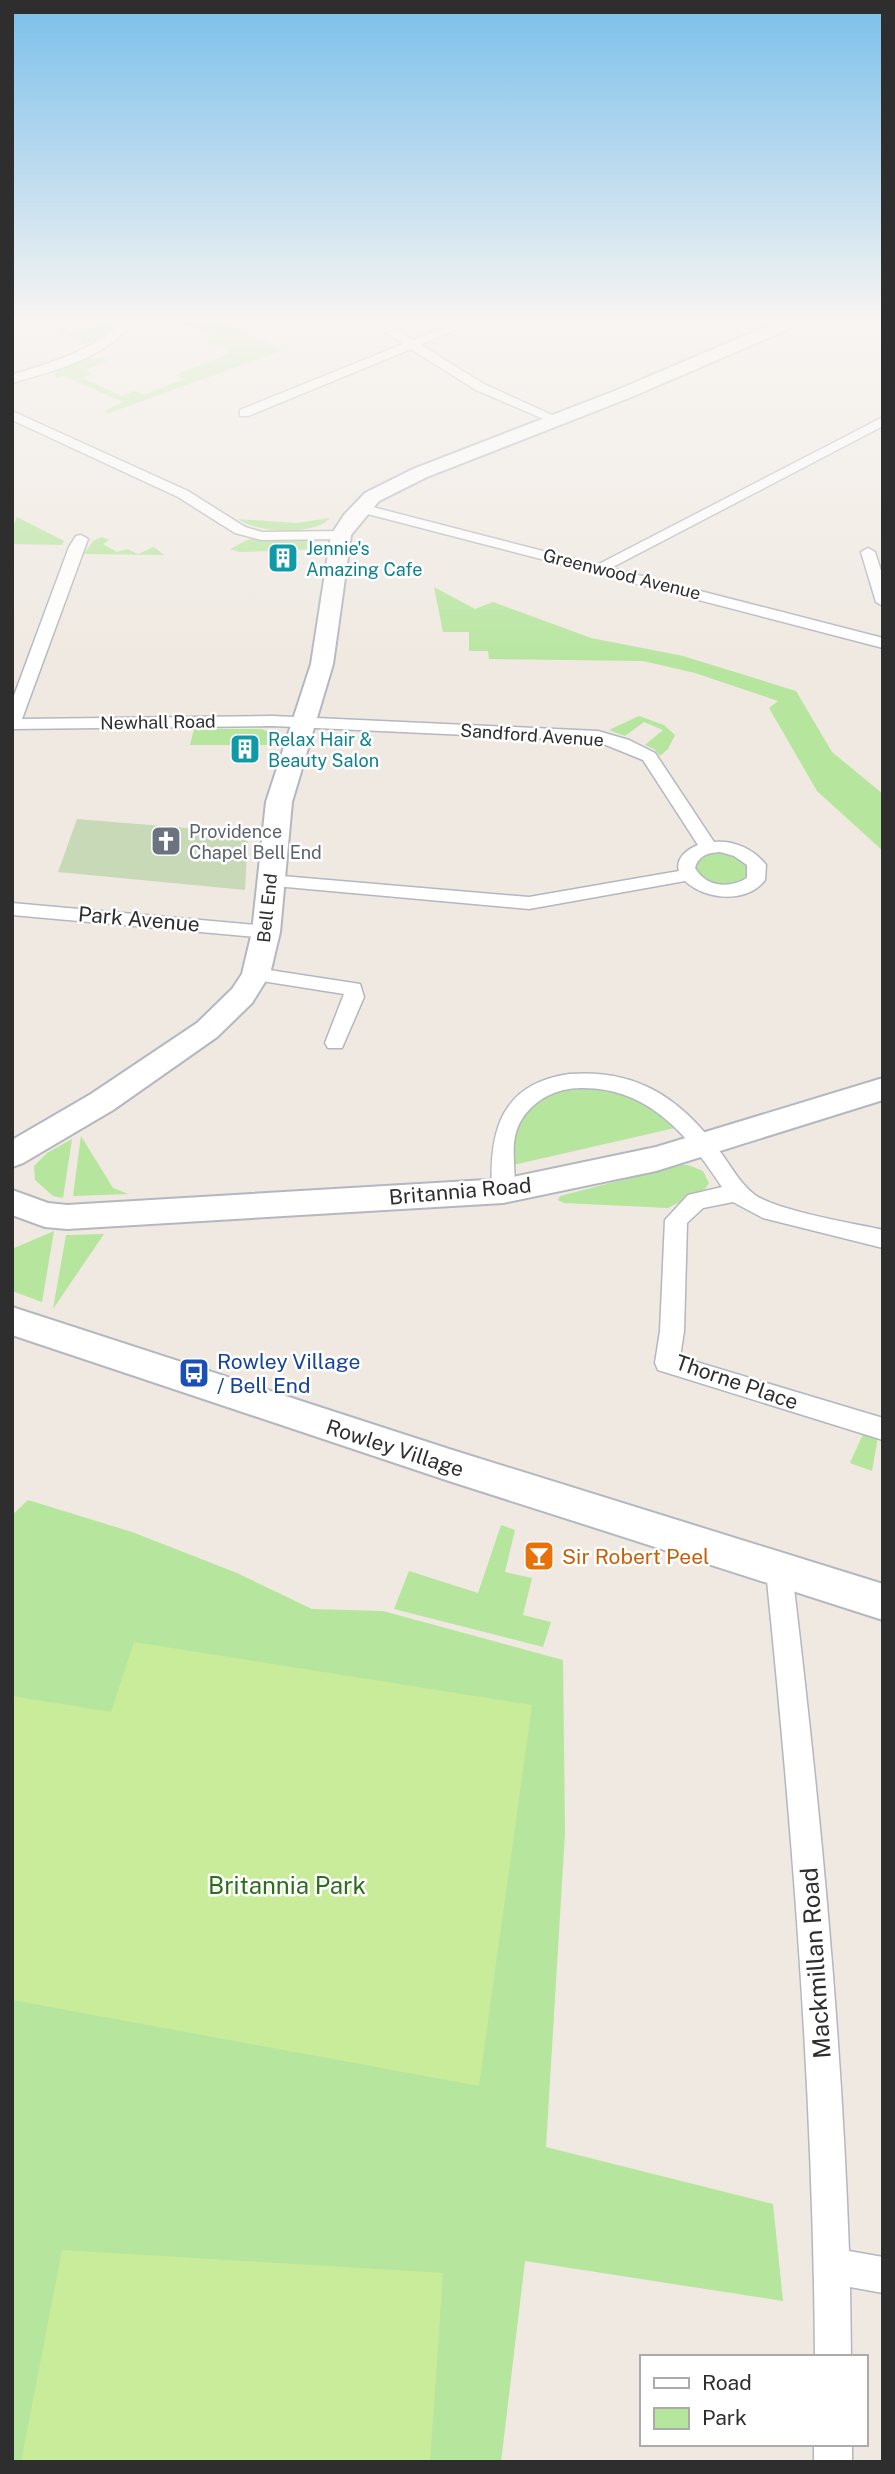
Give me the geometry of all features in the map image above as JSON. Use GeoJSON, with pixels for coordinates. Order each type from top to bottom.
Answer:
{"type":"FeatureCollection","features":[{"type":"Feature","properties":{"kind":"street"},"geometry":{"type":"LineString","coordinates":[[61,437],[167,486],[240,530],[262,536],[341,535]]}},
{"type":"Feature","properties":{"kind":"street","name":"Bell End"},"geometry":{"type":"LineString","coordinates":[[12,1155],[102,1102],[207,1030],[234,1004],[256,974],[266,932],[279,802],[322,664],[341,535],[361,508],[390,486],[513,437]]}},
{"type":"Feature","properties":{"kind":"street"},"geometry":{"type":"LineString","coordinates":[[599,569],[851,437]]}},
{"type":"Feature","properties":{"kind":"street","name":"Greenwood Avenue"},"geometry":{"type":"LineString","coordinates":[[361,508],[880,639]]}},
{"type":"Feature","properties":{"kind":"street"},"geometry":{"type":"LineString","coordinates":[[12,724],[76,547],[82,539]]}},
{"type":"Feature","properties":{"kind":"street"},"geometry":{"type":"LineString","coordinates":[[868,552],[883,602]]}},
{"type":"Feature","properties":{"kind":"street","name":"Newhall Road"},"geometry":{"type":"LineString","coordinates":[[12,724],[304,722]]}},
{"type":"Feature","properties":{"kind":"street","name":"Sandford Avenue"},"geometry":{"type":"LineString","coordinates":[[304,722],[610,738],[649,757],[709,848]]}},
{"type":"Feature","properties":{"kind":"street"},"geometry":{"type":"LineString","coordinates":[[709,848],[732,849],[743,853],[757,865],[756,880],[740,889],[716,890],[694,881],[688,875],[687,861],[699,850],[709,848]]}},
{"type":"Feature","properties":{"kind":"street"},"geometry":{"type":"LineString","coordinates":[[270,881],[529,903],[688,875]]}},
{"type":"Feature","properties":{"kind":"street","name":"Park Avenue"},"geometry":{"type":"LineString","coordinates":[[12,909],[266,932]]}},
{"type":"Feature","properties":{"kind":"street"},"geometry":{"type":"LineString","coordinates":[[256,974],[353,989],[354,997],[335,1043]]}},
{"type":"Feature","properties":{"kind":"street"},"geometry":{"type":"LineString","coordinates":[[503,1191],[500,1151],[513,1113],[538,1092],[566,1082],[611,1082],[647,1093],[682,1118],[714,1159],[735,1192],[763,1210],[883,1239]]}},
{"type":"Feature","properties":{"kind":"street","name":"Britannia Road"},"geometry":{"type":"LineString","coordinates":[[17,1199],[45,1215],[67,1217],[503,1191],[596,1174],[702,1146],[883,1089]]}},
{"type":"Feature","properties":{"kind":"street","name":"Thorne Place"},"geometry":{"type":"LineString","coordinates":[[735,1192],[696,1201],[676,1220],[672,1331],[667,1363],[883,1429]]}},
{"type":"Feature","properties":{"kind":"street","name":"Rowley Village"},"geometry":{"type":"LineString","coordinates":[[12,1321],[779,1571],[883,1602]]}},
{"type":"Feature","properties":{"kind":"street","name":"Mackmillan Road"},"geometry":{"type":"LineString","coordinates":[[779,1571],[801,1758],[829,2149],[833,2355]]}},
{"type":"Feature","properties":{"kind":"street"},"geometry":{"type":"LineString","coordinates":[[833,2266],[883,2275]]}},
{"type":"Feature","properties":{"kind":"green space"},"geometry":{"type":"Polygon","coordinates":[[[17,517],[64,541],[62,545],[12,544],[12,530],[17,517]]]}},
{"type":"Feature","properties":{"kind":"green space"},"geometry":{"type":"Polygon","coordinates":[[[330,518],[312,528],[299,530],[271,530],[238,519],[296,523],[330,518]]]}},
{"type":"Feature","properties":{"kind":"green space"},"geometry":{"type":"Polygon","coordinates":[[[102,537],[109,540],[103,544],[117,552],[127,549],[138,554],[154,547],[164,555],[84,554],[93,541],[102,537]]]}},
{"type":"Feature","properties":{"kind":"green space"},"geometry":{"type":"Polygon","coordinates":[[[249,539],[299,539],[316,544],[321,549],[239,552],[230,549],[249,539]]]}},
{"type":"Feature","properties":{"kind":"green space"},"geometry":{"type":"Polygon","coordinates":[[[434,587],[475,609],[493,602],[591,638],[683,656],[796,691],[832,752],[883,794],[883,851],[817,791],[769,708],[778,701],[695,673],[643,661],[489,659],[488,651],[469,651],[469,632],[443,632],[434,587]]]}},
{"type":"Feature","properties":{"kind":"green space"},"geometry":{"type":"Polygon","coordinates":[[[639,716],[664,725],[675,735],[668,749],[660,756],[645,745],[663,730],[644,722],[625,736],[609,730],[639,716]]]}},
{"type":"Feature","properties":{"kind":"green space"},"geometry":{"type":"Polygon","coordinates":[[[194,729],[262,729],[274,735],[274,745],[190,745],[194,729]]]}},
{"type":"Feature","properties":{"kind":"green space"},"geometry":{"type":"Polygon","coordinates":[[[77,819],[248,833],[245,890],[58,872],[77,819]]]}},
{"type":"Feature","properties":{"kind":"green space"},"geometry":{"type":"Polygon","coordinates":[[[713,852],[729,854],[742,860],[749,868],[746,878],[732,884],[719,885],[700,875],[695,870],[696,863],[713,852]]]}},
{"type":"Feature","properties":{"kind":"green space"},"geometry":{"type":"Polygon","coordinates":[[[596,1086],[651,1106],[661,1112],[675,1128],[513,1165],[511,1136],[515,1124],[535,1100],[565,1089],[596,1086]]]}},
{"type":"Feature","properties":{"kind":"green space"},"geometry":{"type":"Polygon","coordinates":[[[81,1136],[113,1188],[128,1194],[73,1196],[81,1136]]]}},
{"type":"Feature","properties":{"kind":"green space"},"geometry":{"type":"Polygon","coordinates":[[[72,1139],[63,1198],[53,1196],[35,1180],[34,1166],[47,1153],[72,1139]]]}},
{"type":"Feature","properties":{"kind":"green space"},"geometry":{"type":"Polygon","coordinates":[[[680,1165],[703,1171],[709,1183],[705,1189],[668,1208],[564,1203],[558,1200],[560,1196],[680,1165]]]}},
{"type":"Feature","properties":{"kind":"green space"},"geometry":{"type":"Polygon","coordinates":[[[54,1231],[42,1302],[12,1291],[12,1249],[54,1231]]]}},
{"type":"Feature","properties":{"kind":"green space"},"geometry":{"type":"Polygon","coordinates":[[[104,1234],[53,1309],[66,1235],[104,1234]]]}},
{"type":"Feature","properties":{"kind":"green space"},"geometry":{"type":"Polygon","coordinates":[[[864,1432],[878,1437],[872,1471],[850,1463],[864,1432]]]}},
{"type":"Feature","properties":{"kind":"green space","name":"Britannia Park"},"geometry":{"type":"Polygon","coordinates":[[[28,1500],[132,1532],[237,1573],[312,1609],[383,1611],[563,1660],[565,1833],[546,2147],[773,2204],[783,2301],[525,2261],[501,2462],[12,2462],[12,1515],[28,1500]]]}},
{"type":"Feature","properties":{"kind":"green space"},"geometry":{"type":"Polygon","coordinates":[[[501,1525],[515,1530],[505,1572],[532,1578],[523,1615],[551,1622],[543,1647],[394,1609],[409,1571],[478,1593],[501,1525]]]}},
{"type":"Feature","properties":{"kind":"green space"},"geometry":{"type":"Polygon","coordinates":[[[134,1642],[532,1705],[479,2086],[12,2000],[12,1696],[111,1712],[134,1642]]]}},
{"type":"Feature","properties":{"kind":"green space"},"geometry":{"type":"Polygon","coordinates":[[[62,2250],[443,2273],[430,2462],[21,2462],[62,2250]]]}},
{"type":"Feature","properties":{"kind":"place","name":"Jennie's Amazing Cafe"},"geometry":{"type":"Point","coordinates":[283,558]}},
{"type":"Feature","properties":{"kind":"place","name":"Relax Hair & Beauty Salon"},"geometry":{"type":"Point","coordinates":[245,749]}},
{"type":"Feature","properties":{"kind":"place","name":"Providence Chapel Bell End"},"geometry":{"type":"Point","coordinates":[166,841]}},
{"type":"Feature","properties":{"kind":"place","name":"Rowley Village / Bell End"},"geometry":{"type":"Point","coordinates":[194,1373]}},
{"type":"Feature","properties":{"kind":"place","name":"Sir Robert Peel"},"geometry":{"type":"Point","coordinates":[539,1556]}}]}
